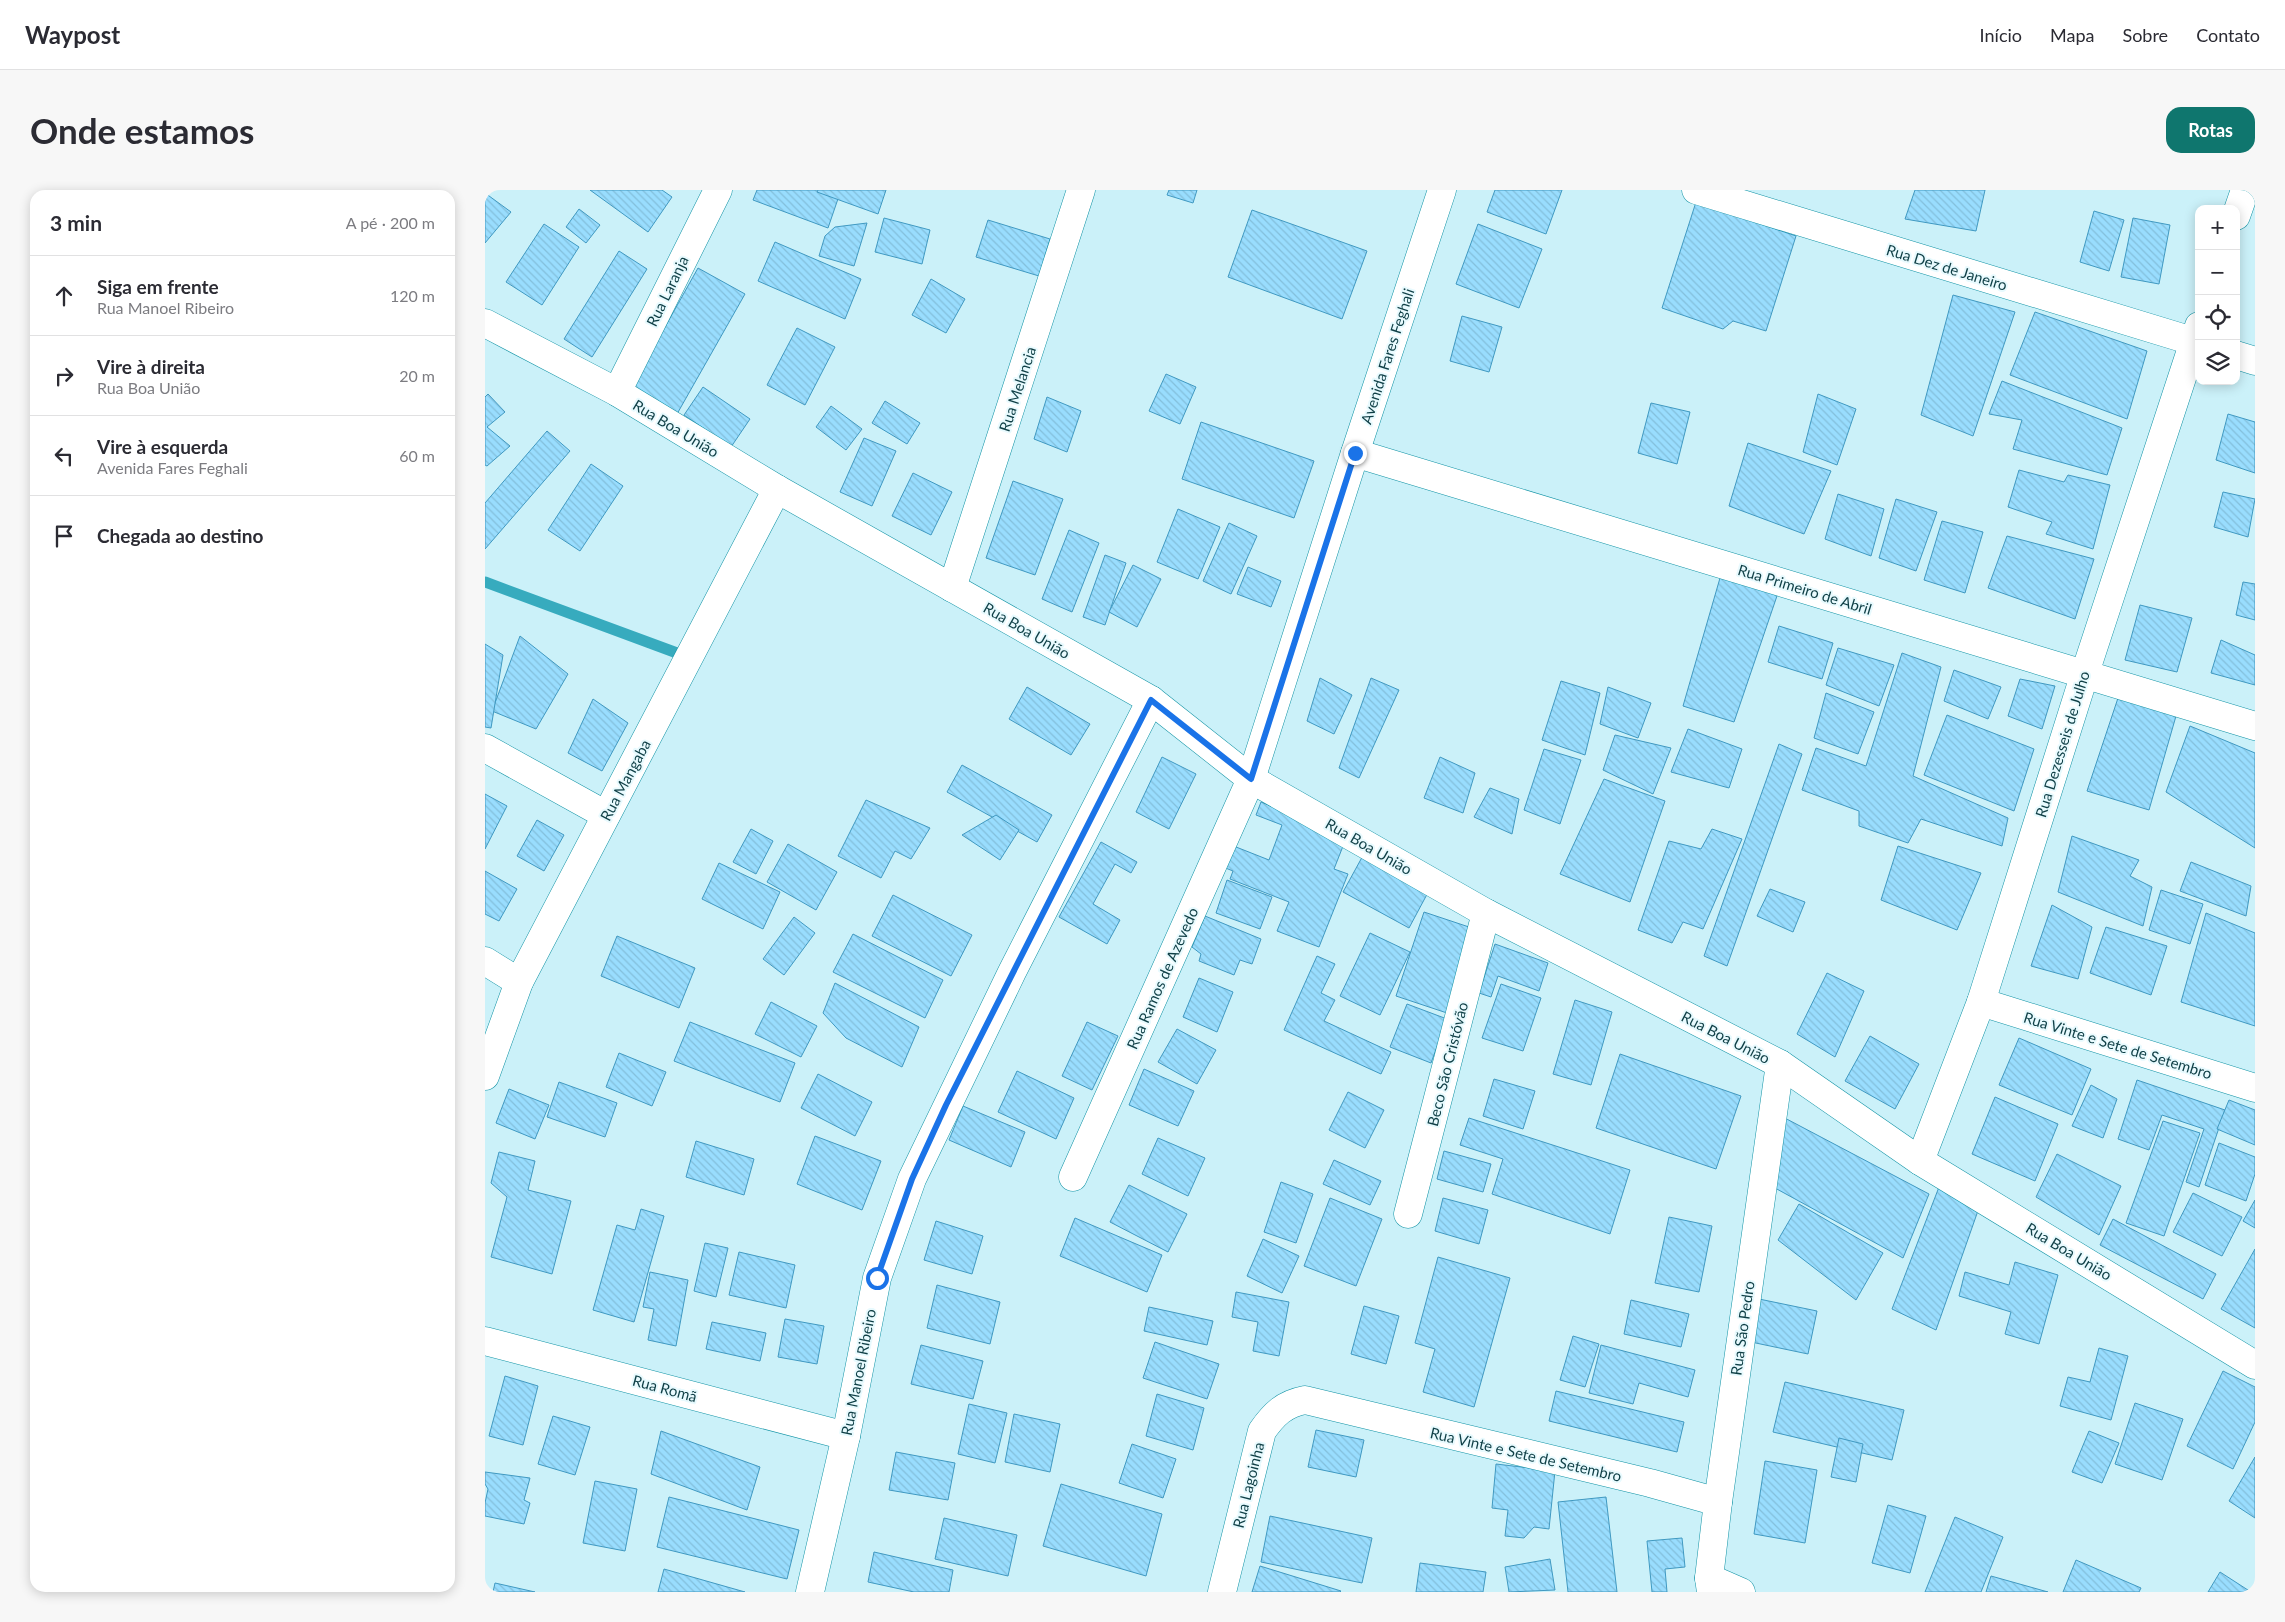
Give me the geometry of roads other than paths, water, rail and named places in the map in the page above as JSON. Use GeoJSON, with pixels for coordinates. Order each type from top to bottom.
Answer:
{"type":"FeatureCollection","features":[{"type":"Feature","properties":{"kind":"street","name":"Rua Laranja"},"geometry":{"type":"LineString","coordinates":[[617,392],[717,190]]}},
{"type":"Feature","properties":{"kind":"street","name":"Rua Melancia"},"geometry":{"type":"LineString","coordinates":[[952,588],[1081,190]]}},
{"type":"Feature","properties":{"kind":"street","name":"Avenida Fares Feghali"},"geometry":{"type":"LineString","coordinates":[[1251,779],[1355,453],[1442,190]]}},
{"type":"Feature","properties":{"kind":"street","name":"Rua Dez de Janeiro"},"geometry":{"type":"LineString","coordinates":[[1696,190],[2195,336]]}},
{"type":"Feature","properties":{"kind":"street"},"geometry":{"type":"LineString","coordinates":[[2240,205],[2245,190]]}},
{"type":"Feature","properties":{"kind":"street","name":"Rua Boa União"},"geometry":{"type":"LineString","coordinates":[[485,323],[617,392],[777,489],[1151,700],[1251,779],[1485,913],[1779,1064],[1920,1161],[2255,1365]]}},
{"type":"Feature","properties":{"kind":"street","name":"Rua Dezesseis de Julho"},"geometry":{"type":"LineString","coordinates":[[1920,1161],[1981,1002],[2085,673],[2196,340]]}},
{"type":"Feature","properties":{"kind":"street"},"geometry":{"type":"LineString","coordinates":[[2240,356],[2255,361]]}},
{"type":"Feature","properties":{"kind":"street","name":"Rua Primeiro de Abril"},"geometry":{"type":"LineString","coordinates":[[1355,453],[2255,726]]}},
{"type":"Feature","properties":{"kind":"street","name":"Rua Mangaba"},"geometry":{"type":"LineString","coordinates":[[485,1076],[519,982],[777,489]]}},
{"type":"Feature","properties":{"kind":"street","name":"Rua Manoel Ribeiro"},"geometry":{"type":"LineString","coordinates":[[810,1592],[846,1436],[877,1278],[912,1179],[1012,972],[1151,700]]}},
{"type":"Feature","properties":{"kind":"street"},"geometry":{"type":"LineString","coordinates":[[485,748],[606,815]]}},
{"type":"Feature","properties":{"kind":"street","name":"Rua Ramos de Azevedo"},"geometry":{"type":"LineString","coordinates":[[1073,1177],[1251,779]]}},
{"type":"Feature","properties":{"kind":"street","name":"Beco São Cristóvão"},"geometry":{"type":"LineString","coordinates":[[1408,1214],[1485,913]]}},
{"type":"Feature","properties":{"kind":"street"},"geometry":{"type":"LineString","coordinates":[[485,961],[519,982]]}},
{"type":"Feature","properties":{"kind":"street","name":"Rua Vinte e Sete de Setembro"},"geometry":{"type":"LineString","coordinates":[[1981,1002],[2255,1088]]}},
{"type":"Feature","properties":{"kind":"street","name":"Rua São Pedro"},"geometry":{"type":"LineString","coordinates":[[1710,1585],[1718,1502],[1779,1064]]}},
{"type":"Feature","properties":{"kind":"street","name":"Rua Romã"},"geometry":{"type":"LineString","coordinates":[[485,1341],[846,1436]]}},
{"type":"Feature","properties":{"kind":"street","name":"Rua Lagoinha"},"geometry":{"type":"LineString","coordinates":[[1222,1592],[1262,1430],[1274,1414],[1292,1402],[1305,1400],[1333,1408]]}},
{"type":"Feature","properties":{"kind":"street","name":"Rua Vinte e Sete de Setembro"},"geometry":{"type":"LineString","coordinates":[[1333,1408],[1641,1481],[1718,1502]]}},
{"type":"Feature","properties":{"kind":"street"},"geometry":{"type":"LineString","coordinates":[[1710,1585],[1741,1592]]}},
{"type":"Feature","properties":{"kind":"waterway"},"geometry":{"type":"LineString","coordinates":[[485,582],[677,653]]}}]}
